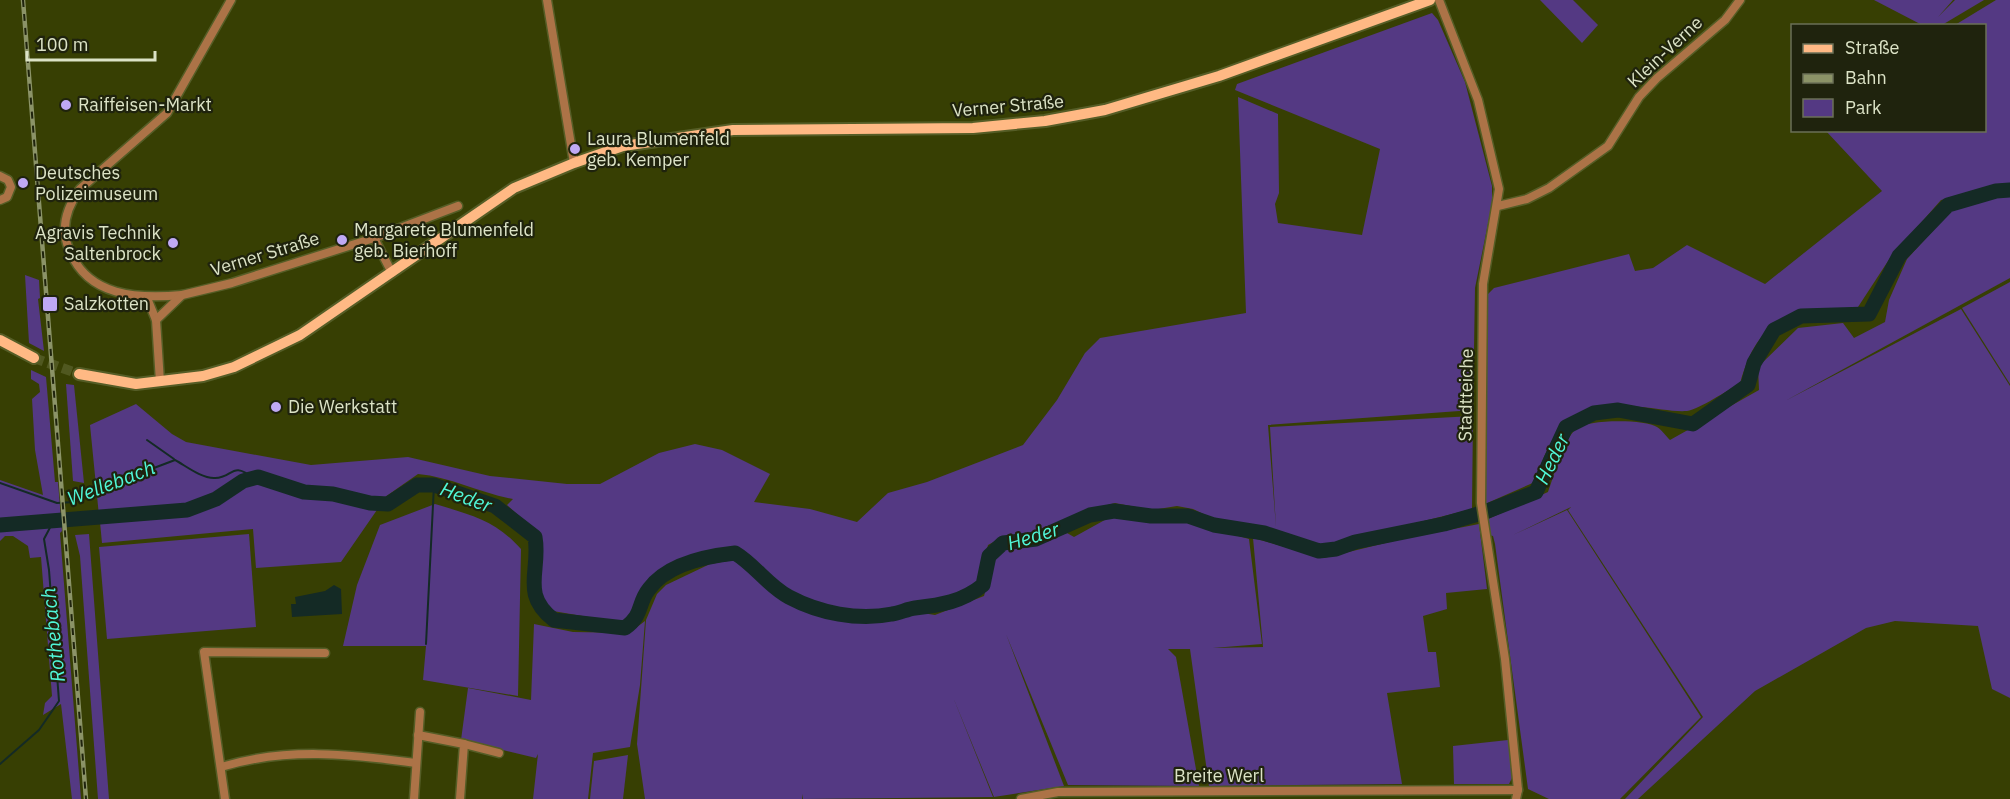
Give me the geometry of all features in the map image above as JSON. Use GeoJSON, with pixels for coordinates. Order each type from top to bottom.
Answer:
{"type":"FeatureCollection","features":[{"type":"Feature","properties":{"kind":"main road","name":"Verner Straße"},"geometry":{"type":"LineString","coordinates":[[79,374],[136,384],[160,382],[202,376],[268,352],[300,335],[514,188],[623,146],[733,130],[973,128],[1045,121],[1105,110],[1219,76],[1430,0]]}},
{"type":"Feature","properties":{"kind":"main road"},"geometry":{"type":"LineString","coordinates":[[0,340],[34,358]]}},
{"type":"Feature","properties":{"kind":"street","name":"Verner Straße"},"geometry":{"type":"LineString","coordinates":[[231,0],[167,113],[80,189],[68,212],[65,241],[80,271],[95,284],[119,293],[147,298],[182,295],[232,283],[374,238],[458,206]]}},
{"type":"Feature","properties":{"kind":"street"},"geometry":{"type":"LineString","coordinates":[[547,0],[574,163]]}},
{"type":"Feature","properties":{"kind":"street","name":"Stadtteiche"},"geometry":{"type":"LineString","coordinates":[[1439,0],[1478,100],[1497,176],[1498,206],[1484,284],[1481,503],[1505,659],[1517,794]]}},
{"type":"Feature","properties":{"kind":"street","name":"Klein-Verne"},"geometry":{"type":"LineString","coordinates":[[1498,206],[1527,199],[1550,188],[1608,146],[1639,97],[1657,78],[1725,20],[1740,0]]}},
{"type":"Feature","properties":{"kind":"street"},"geometry":{"type":"LineString","coordinates":[[0,176],[8,180],[11,187],[7,197],[0,200]]}},
{"type":"Feature","properties":{"kind":"street"},"geometry":{"type":"LineString","coordinates":[[374,238],[392,273]]}},
{"type":"Feature","properties":{"kind":"street"},"geometry":{"type":"LineString","coordinates":[[156,320],[182,295]]}},
{"type":"Feature","properties":{"kind":"street"},"geometry":{"type":"LineString","coordinates":[[147,298],[156,320],[160,382]]}},
{"type":"Feature","properties":{"kind":"street"},"geometry":{"type":"LineString","coordinates":[[225,799],[204,652],[325,653]]}},
{"type":"Feature","properties":{"kind":"street"},"geometry":{"type":"LineString","coordinates":[[414,799],[420,712]]}},
{"type":"Feature","properties":{"kind":"street"},"geometry":{"type":"LineString","coordinates":[[418,735],[499,753]]}},
{"type":"Feature","properties":{"kind":"street"},"geometry":{"type":"LineString","coordinates":[[460,799],[464,744]]}},
{"type":"Feature","properties":{"kind":"street"},"geometry":{"type":"LineString","coordinates":[[221,768],[252,758],[290,754],[352,755],[416,764]]}},
{"type":"Feature","properties":{"kind":"street","name":"Breite Werl"},"geometry":{"type":"LineString","coordinates":[[1022,799],[1058,792],[1416,796],[1517,794]]}},
{"type":"Feature","properties":{"kind":"green space"},"geometry":{"type":"Polygon","coordinates":[[[1540,0],[1573,0],[1598,25],[1582,43],[1540,0]]]}},
{"type":"Feature","properties":{"kind":"green space"},"geometry":{"type":"Polygon","coordinates":[[[1874,0],[1953,0],[1938,17],[1955,0],[1984,0],[1944,24],[1920,24],[1874,0]]]}},
{"type":"Feature","properties":{"kind":"green space"},"geometry":{"type":"Polygon","coordinates":[[[1996,0],[2010,0],[2010,185],[1941,200],[1890,258],[1858,307],[1815,311],[1782,321],[1757,342],[1740,384],[1687,411],[1619,406],[1584,412],[1571,419],[1560,430],[1542,461],[1535,482],[1485,504],[1487,295],[1494,288],[1629,254],[1635,271],[1653,268],[1687,245],[1765,284],[1882,191],[1827,132],[1986,132],[1986,24],[1957,24],[1996,0]]]}},
{"type":"Feature","properties":{"kind":"green space"},"geometry":{"type":"Polygon","coordinates":[[[1432,13],[1438,20],[1465,82],[1492,186],[1492,204],[1475,288],[1473,410],[1268,425],[1276,527],[1270,427],[1473,416],[1472,509],[1319,547],[1295,541],[1268,529],[1214,519],[1193,509],[1177,506],[1152,510],[1115,503],[1085,511],[1035,534],[999,539],[988,545],[979,581],[963,594],[938,601],[891,608],[935,615],[984,596],[993,563],[1003,550],[1032,545],[1067,533],[1074,537],[1112,516],[1148,521],[1185,521],[1249,539],[1262,644],[1213,648],[1263,647],[1253,538],[1324,558],[1402,539],[1479,524],[1487,589],[1446,593],[1447,609],[1423,616],[1428,652],[1436,652],[1440,687],[1387,693],[1402,784],[1209,786],[1190,649],[1168,649],[1176,657],[1199,786],[1068,785],[1006,634],[1064,786],[994,797],[953,697],[993,797],[803,799],[802,794],[802,799],[645,799],[637,744],[646,620],[657,594],[666,585],[710,564],[734,560],[750,573],[744,564],[750,558],[731,551],[716,550],[701,553],[671,566],[647,585],[632,615],[624,623],[547,610],[541,596],[540,535],[507,505],[513,499],[442,478],[418,474],[385,497],[371,498],[333,489],[304,488],[258,473],[195,504],[99,516],[90,425],[136,404],[172,434],[186,442],[311,465],[408,457],[490,476],[567,484],[600,484],[659,453],[695,444],[722,450],[770,474],[754,502],[810,509],[857,522],[888,493],[927,482],[1023,445],[1057,400],[1085,353],[1100,338],[1246,313],[1238,97],[1278,114],[1279,193],[1275,204],[1278,223],[1362,235],[1380,149],[1235,90],[1237,84],[1432,13]]]}},
{"type":"Feature","properties":{"kind":"green space"},"geometry":{"type":"Polygon","coordinates":[[[2010,196],[2010,278],[1785,401],[1961,309],[2010,386],[2010,698],[1992,689],[1978,626],[1895,621],[1866,628],[1755,691],[1638,799],[1625,799],[1703,717],[1568,510],[1571,507],[1513,535],[1567,510],[1701,717],[1620,799],[1549,799],[1528,789],[1495,544],[1493,536],[1489,535],[1486,520],[1548,492],[1567,441],[1576,429],[1582,426],[1616,421],[1650,424],[1662,431],[1670,440],[1759,390],[1758,367],[1798,328],[1843,323],[1854,338],[1885,322],[1889,300],[1907,259],[1952,210],[1995,197],[2010,196]]]}},
{"type":"Feature","properties":{"kind":"green space"},"geometry":{"type":"Polygon","coordinates":[[[25,275],[39,280],[40,298],[38,299],[44,351],[29,343],[25,275]]]}},
{"type":"Feature","properties":{"kind":"green space"},"geometry":{"type":"Polygon","coordinates":[[[2010,282],[2010,384],[1962,308],[2010,282]]]}},
{"type":"Feature","properties":{"kind":"green space"},"geometry":{"type":"Polygon","coordinates":[[[31,370],[46,377],[55,482],[58,482],[81,799],[72,799],[61,704],[43,715],[45,703],[52,696],[41,557],[30,558],[28,546],[13,536],[5,536],[0,541],[0,480],[43,495],[35,450],[32,399],[40,392],[39,384],[31,379],[31,370]]]}},
{"type":"Feature","properties":{"kind":"green space"},"geometry":{"type":"Polygon","coordinates":[[[66,384],[74,385],[84,483],[73,481],[66,384]]]}},
{"type":"Feature","properties":{"kind":"green space"},"geometry":{"type":"Polygon","coordinates":[[[260,480],[301,496],[333,498],[379,507],[341,562],[256,568],[253,529],[102,543],[100,522],[151,519],[190,512],[260,480]]]}},
{"type":"Feature","properties":{"kind":"green space"},"geometry":{"type":"Polygon","coordinates":[[[435,504],[471,515],[492,525],[521,549],[518,696],[423,680],[426,646],[343,646],[357,585],[380,525],[435,504]]]}},
{"type":"Feature","properties":{"kind":"green space"},"geometry":{"type":"Polygon","coordinates":[[[89,534],[109,799],[98,799],[80,556],[75,535],[89,534]]]}},
{"type":"Feature","properties":{"kind":"green space"},"geometry":{"type":"Polygon","coordinates":[[[249,534],[256,627],[107,639],[99,547],[249,534]]]}},
{"type":"Feature","properties":{"kind":"green space"},"geometry":{"type":"Polygon","coordinates":[[[645,621],[640,685],[630,747],[593,753],[588,799],[533,799],[538,754],[536,758],[461,740],[468,688],[531,700],[534,624],[573,632],[629,633],[645,621]]]}},
{"type":"Feature","properties":{"kind":"green space"},"geometry":{"type":"Polygon","coordinates":[[[1508,740],[1513,776],[1509,784],[1454,784],[1453,746],[1508,740]]]}},
{"type":"Feature","properties":{"kind":"green space"},"geometry":{"type":"Polygon","coordinates":[[[628,755],[623,799],[590,799],[594,761],[628,755]]]}},
{"type":"Feature","properties":{"kind":"water"},"geometry":{"type":"Polygon","coordinates":[[[334,585],[341,589],[342,614],[292,617],[291,604],[296,604],[295,597],[325,591],[334,585]]]}},
{"type":"Feature","properties":{"kind":"waterway","name":"Heder"},"geometry":{"type":"LineString","coordinates":[[0,525],[187,510],[216,499],[243,481],[258,477],[304,492],[333,494],[370,503],[388,504],[417,485],[434,485],[495,506],[535,537],[535,591],[538,601],[554,620],[625,628],[635,618],[649,589],[666,573],[700,559],[735,553],[781,592],[801,603],[839,614],[866,617],[959,599],[983,585],[989,556],[1003,543],[1036,539],[1090,515],[1114,511],[1151,516],[1188,516],[1214,525],[1264,533],[1319,551],[1336,549],[1355,542],[1444,524],[1485,512],[1536,492],[1566,427],[1594,413],[1618,410],[1693,424],[1748,385],[1754,363],[1774,330],[1801,316],[1869,314],[1899,256],[1948,205],[1996,191],[2010,190]]}},
{"type":"Feature","properties":{"kind":"waterway"},"geometry":{"type":"LineString","coordinates":[[147,440],[174,459]]}},
{"type":"Feature","properties":{"kind":"waterway","name":"Wellebach"},"geometry":{"type":"LineString","coordinates":[[0,483],[57,503],[74,502],[120,476],[138,474],[175,460],[209,477],[220,478],[236,470],[253,478]]}},
{"type":"Feature","properties":{"kind":"waterway"},"geometry":{"type":"LineString","coordinates":[[426,644],[434,485]]}},
{"type":"Feature","properties":{"kind":"waterway","name":"Rothebach"},"geometry":{"type":"LineString","coordinates":[[0,764],[39,730],[59,701],[49,570],[44,539],[54,520]]}},
{"type":"Feature","properties":{"kind":"tunnel"},"geometry":{"type":"LineString","coordinates":[[34,358],[79,374]]}},
{"type":"Feature","properties":{"kind":"railway"},"geometry":{"type":"LineString","coordinates":[[23,0],[86,799]]}},
{"type":"Feature","properties":{"kind":"place","name":"Raiffeisen-Markt"},"geometry":{"type":"Point","coordinates":[66,105]}},
{"type":"Feature","properties":{"kind":"place","name":"Laura Blumenfeld geb. Kemper"},"geometry":{"type":"Point","coordinates":[575,149]}},
{"type":"Feature","properties":{"kind":"place","name":"Deutsches Polizeimuseum"},"geometry":{"type":"Point","coordinates":[23,183]}},
{"type":"Feature","properties":{"kind":"place","name":"Margarete Blumenfeld geb. Bierhoff"},"geometry":{"type":"Point","coordinates":[342,240]}},
{"type":"Feature","properties":{"kind":"place","name":"Agravis Technik Saltenbrock"},"geometry":{"type":"Point","coordinates":[173,243]}},
{"type":"Feature","properties":{"kind":"place","name":"Salzkotten"},"geometry":{"type":"Point","coordinates":[50,304]}},
{"type":"Feature","properties":{"kind":"place","name":"Die Werkstatt"},"geometry":{"type":"Point","coordinates":[276,407]}}]}
